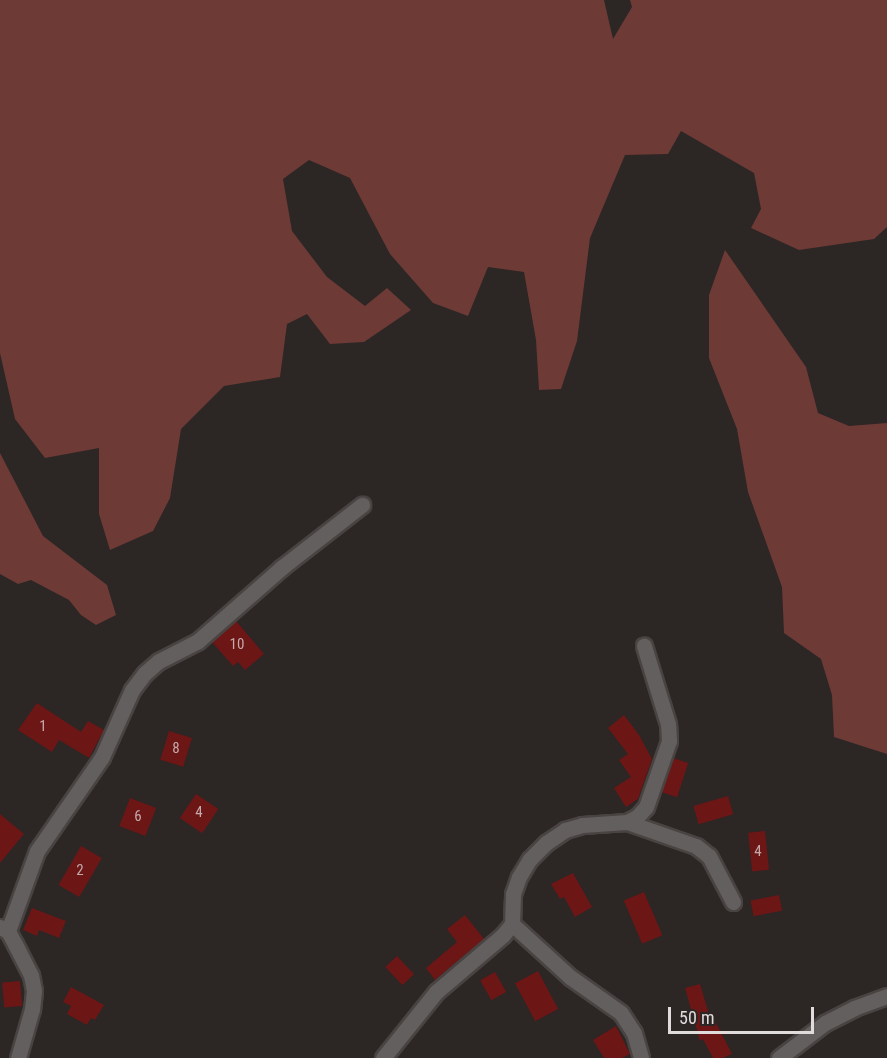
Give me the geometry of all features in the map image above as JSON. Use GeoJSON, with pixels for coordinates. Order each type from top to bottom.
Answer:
{"type":"FeatureCollection","features":[{"type":"Feature","properties":{"kind":"street"},"geometry":{"type":"LineString","coordinates":[[18,1058],[32,1009],[33,991],[31,975],[4,929],[37,851],[102,758],[132,690],[145,673],[159,661],[198,641],[281,568],[362,505]]}},
{"type":"Feature","properties":{"kind":"street"},"geometry":{"type":"LineString","coordinates":[[383,1058],[436,992],[503,935],[512,924],[513,894],[519,877],[530,859],[546,843],[565,830],[582,825],[627,822],[637,817],[651,795],[669,741],[668,724],[644,646]]}},
{"type":"Feature","properties":{"kind":"street"},"geometry":{"type":"LineString","coordinates":[[627,822],[696,846],[709,856],[733,902]]}},
{"type":"Feature","properties":{"kind":"street"},"geometry":{"type":"LineString","coordinates":[[512,924],[570,977],[621,1013],[634,1033],[641,1058]]}},
{"type":"Feature","properties":{"kind":"street"},"geometry":{"type":"LineString","coordinates":[[779,1058],[825,1023],[854,1008],[887,996]]}},
{"type":"Feature","properties":{"kind":"shaded area"},"geometry":{"type":"Polygon","coordinates":[[[0,0],[604,0],[613,39],[632,7],[630,0],[887,0],[887,227],[874,239],[799,250],[751,228],[761,209],[754,173],[681,131],[668,154],[625,155],[590,238],[577,341],[561,389],[539,390],[536,340],[524,272],[488,267],[468,316],[433,303],[390,254],[350,178],[309,160],[283,179],[292,231],[327,277],[365,306],[387,288],[411,310],[364,342],[330,344],[307,314],[287,324],[280,377],[224,386],[181,429],[170,498],[153,531],[110,550],[99,514],[99,448],[45,458],[15,419],[0,353],[0,0]]]}},
{"type":"Feature","properties":{"kind":"shaded area"},"geometry":{"type":"Polygon","coordinates":[[[725,250],[806,367],[818,413],[849,426],[887,423],[887,754],[834,737],[832,695],[821,659],[784,633],[782,587],[748,492],[737,429],[709,358],[709,295],[725,250]]]}},
{"type":"Feature","properties":{"kind":"shaded area"},"geometry":{"type":"Polygon","coordinates":[[[0,453],[43,536],[107,585],[116,615],[96,625],[81,615],[69,600],[31,580],[18,584],[0,574],[0,453]]]}},
{"type":"Feature","properties":{"kind":"building"},"geometry":{"type":"Polygon","coordinates":[[[236,621],[264,654],[245,670],[238,662],[233,666],[212,642],[236,621]]]}},
{"type":"Feature","properties":{"kind":"building"},"geometry":{"type":"Polygon","coordinates":[[[37,703],[81,732],[88,721],[104,730],[89,758],[59,740],[52,752],[18,730],[37,703]]]}},
{"type":"Feature","properties":{"kind":"building"},"geometry":{"type":"Polygon","coordinates":[[[624,715],[639,735],[652,759],[638,799],[626,807],[614,788],[631,777],[619,760],[628,754],[608,728],[624,715]]]}},
{"type":"Feature","properties":{"kind":"building"},"geometry":{"type":"Polygon","coordinates":[[[169,731],[192,738],[183,767],[160,760],[169,731]]]}},
{"type":"Feature","properties":{"kind":"building"},"geometry":{"type":"Polygon","coordinates":[[[673,758],[688,763],[677,797],[662,792],[673,758]]]}},
{"type":"Feature","properties":{"kind":"building"},"geometry":{"type":"Polygon","coordinates":[[[196,794],[218,809],[202,833],[180,818],[196,794]]]}},
{"type":"Feature","properties":{"kind":"building"},"geometry":{"type":"Polygon","coordinates":[[[728,796],[733,814],[699,824],[693,806],[728,796]]]}},
{"type":"Feature","properties":{"kind":"building"},"geometry":{"type":"Polygon","coordinates":[[[130,798],[156,808],[145,836],[119,826],[130,798]]]}},
{"type":"Feature","properties":{"kind":"building"},"geometry":{"type":"Polygon","coordinates":[[[0,814],[24,834],[0,863],[0,814]]]}},
{"type":"Feature","properties":{"kind":"building"},"geometry":{"type":"Polygon","coordinates":[[[765,831],[769,870],[752,872],[748,833],[765,831]]]}},
{"type":"Feature","properties":{"kind":"building"},"geometry":{"type":"Polygon","coordinates":[[[81,846],[102,858],[79,897],[58,885],[81,846]]]}},
{"type":"Feature","properties":{"kind":"building"},"geometry":{"type":"Polygon","coordinates":[[[573,873],[592,907],[575,917],[564,897],[560,899],[551,884],[573,873]]]}},
{"type":"Feature","properties":{"kind":"building"},"geometry":{"type":"Polygon","coordinates":[[[644,892],[662,935],[642,944],[624,901],[644,892]]]}},
{"type":"Feature","properties":{"kind":"building"},"geometry":{"type":"Polygon","coordinates":[[[779,895],[782,911],[754,916],[751,901],[779,895]]]}},
{"type":"Feature","properties":{"kind":"building"},"geometry":{"type":"Polygon","coordinates":[[[32,908],[66,921],[59,938],[39,930],[37,936],[23,930],[32,908]]]}},
{"type":"Feature","properties":{"kind":"building"},"geometry":{"type":"Polygon","coordinates":[[[465,915],[484,939],[435,980],[426,968],[457,942],[447,929],[465,915]]]}},
{"type":"Feature","properties":{"kind":"building"},"geometry":{"type":"Polygon","coordinates":[[[397,956],[414,974],[402,985],[385,967],[397,956]]]}},
{"type":"Feature","properties":{"kind":"building"},"geometry":{"type":"Polygon","coordinates":[[[538,971],[558,1009],[535,1021],[515,983],[538,971]]]}},
{"type":"Feature","properties":{"kind":"building"},"geometry":{"type":"Polygon","coordinates":[[[495,972],[506,992],[491,1000],[480,980],[495,972]]]}},
{"type":"Feature","properties":{"kind":"building"},"geometry":{"type":"Polygon","coordinates":[[[20,981],[22,1006],[4,1007],[2,983],[20,981]]]}},
{"type":"Feature","properties":{"kind":"building"},"geometry":{"type":"Polygon","coordinates":[[[700,984],[711,1021],[714,1019],[732,1054],[723,1058],[713,1058],[703,1039],[700,1041],[685,988],[700,984]]]}},
{"type":"Feature","properties":{"kind":"building"},"geometry":{"type":"Polygon","coordinates":[[[71,987],[104,1005],[95,1020],[91,1018],[87,1025],[67,1014],[71,1006],[63,1002],[71,987]]]}},
{"type":"Feature","properties":{"kind":"building"},"geometry":{"type":"Polygon","coordinates":[[[616,1026],[630,1054],[622,1058],[604,1058],[593,1040],[616,1026]]]}}]}
